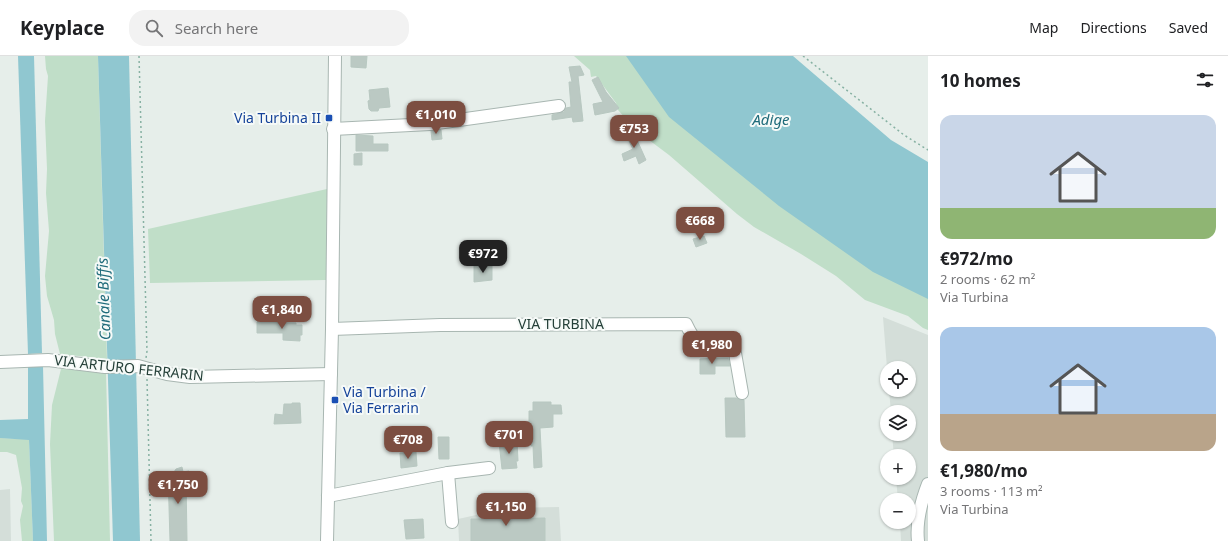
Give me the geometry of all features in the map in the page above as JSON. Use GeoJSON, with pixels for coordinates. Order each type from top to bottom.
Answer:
{"type":"FeatureCollection","features":[{"type":"Feature","properties":{"kind":"street"},"geometry":{"type":"LineString","coordinates":[[327,541],[332,329],[334,56]]}},
{"type":"Feature","properties":{"kind":"street"},"geometry":{"type":"LineString","coordinates":[[334,129],[430,124],[559,106]]}},
{"type":"Feature","properties":{"kind":"street","name":"VIA TURBINA"},"geometry":{"type":"LineString","coordinates":[[332,329],[440,325],[686,324],[696,341],[702,344],[724,344],[731,346],[735,353],[742,392]]}},
{"type":"Feature","properties":{"kind":"street","name":"VIA ARTURO FERRARIN"},"geometry":{"type":"LineString","coordinates":[[0,362],[48,360],[105,367],[141,367],[167,374],[190,377],[331,374]]}},
{"type":"Feature","properties":{"kind":"street"},"geometry":{"type":"LineString","coordinates":[[328,496],[448,472],[490,468]]}},
{"type":"Feature","properties":{"kind":"street"},"geometry":{"type":"LineString","coordinates":[[448,472],[452,522]]}},
{"type":"Feature","properties":{"kind":"street"},"geometry":{"type":"LineString","coordinates":[[918,541],[917,531],[923,498],[928,484]]}},
{"type":"Feature","properties":{"kind":"path"},"geometry":{"type":"LineString","coordinates":[[139,56],[147,351],[141,367],[148,383],[151,541]]}},
{"type":"Feature","properties":{"kind":"path"},"geometry":{"type":"LineString","coordinates":[[803,56],[904,135],[928,150]]}},
{"type":"Feature","properties":{"kind":"shaded area"},"geometry":{"type":"Polygon","coordinates":[[[883,317],[928,335],[928,541],[901,541],[900,529],[916,529],[916,493],[897,493],[897,485],[916,485],[916,449],[893,449],[893,441],[916,441],[916,405],[890,405],[890,397],[916,397],[916,361],[886,361],[883,317]]]}},
{"type":"Feature","properties":{"kind":"shaded area"},"geometry":{"type":"Polygon","coordinates":[[[10,489],[11,541],[0,541],[0,490],[10,489]]]}},
{"type":"Feature","properties":{"kind":"shaded area"},"geometry":{"type":"Polygon","coordinates":[[[559,507],[561,541],[459,541],[458,519],[508,508],[559,507]]]}},
{"type":"Feature","properties":{"kind":"green space"},"geometry":{"type":"Polygon","coordinates":[[[45,56],[98,56],[107,359],[60,354],[55,334],[54,320],[47,296],[45,276],[49,231],[46,193],[47,169],[45,121],[48,76],[45,56]]]}},
{"type":"Feature","properties":{"kind":"green space"},"geometry":{"type":"Polygon","coordinates":[[[574,56],[657,56],[928,281],[928,330],[923,328],[908,316],[865,300],[836,276],[754,227],[737,214],[669,155],[637,131],[618,110],[616,103],[596,76],[591,77],[590,70],[574,56]]]}},
{"type":"Feature","properties":{"kind":"green space"},"geometry":{"type":"Polygon","coordinates":[[[327,189],[326,280],[150,283],[148,229],[327,189]]]}},
{"type":"Feature","properties":{"kind":"green space"},"geometry":{"type":"Polygon","coordinates":[[[61,369],[106,371],[110,541],[54,541],[50,444],[52,405],[61,369]]]}},
{"type":"Feature","properties":{"kind":"green space"},"geometry":{"type":"Polygon","coordinates":[[[0,438],[29,439],[33,541],[22,541],[20,520],[23,506],[21,501],[22,488],[16,455],[7,452],[0,452],[0,438]]]}},
{"type":"Feature","properties":{"kind":"water"},"geometry":{"type":"Polygon","coordinates":[[[18,56],[34,56],[42,353],[28,354],[18,56]]]}},
{"type":"Feature","properties":{"kind":"water"},"geometry":{"type":"Polygon","coordinates":[[[98,56],[129,56],[140,541],[113,541],[98,56]]]}},
{"type":"Feature","properties":{"kind":"water","name":"Adige"},"geometry":{"type":"Polygon","coordinates":[[[626,56],[793,56],[891,140],[928,162],[928,299],[873,272],[779,206],[669,117],[626,56]]]}},
{"type":"Feature","properties":{"kind":"water"},"geometry":{"type":"Polygon","coordinates":[[[43,366],[47,541],[33,541],[29,440],[0,438],[0,420],[28,419],[28,367],[43,366]]]}},
{"type":"Feature","properties":{"kind":"building"},"geometry":{"type":"Polygon","coordinates":[[[351,56],[367,56],[366,68],[351,67],[351,56]]]}},
{"type":"Feature","properties":{"kind":"building"},"geometry":{"type":"Polygon","coordinates":[[[580,66],[584,75],[578,76],[583,121],[573,122],[572,117],[552,120],[552,115],[564,112],[566,108],[571,107],[569,82],[572,82],[569,67],[580,66]]]}},
{"type":"Feature","properties":{"kind":"building"},"geometry":{"type":"Polygon","coordinates":[[[598,77],[606,92],[619,108],[615,111],[595,115],[593,104],[603,102],[592,80],[598,77]]]}},
{"type":"Feature","properties":{"kind":"building"},"geometry":{"type":"Polygon","coordinates":[[[388,88],[390,107],[379,108],[378,111],[371,111],[369,109],[368,101],[370,100],[369,90],[388,88]]]}},
{"type":"Feature","properties":{"kind":"building"},"geometry":{"type":"Polygon","coordinates":[[[441,130],[442,139],[432,140],[431,131],[441,130]]]}},
{"type":"Feature","properties":{"kind":"building"},"geometry":{"type":"Polygon","coordinates":[[[633,131],[646,160],[639,164],[636,156],[624,161],[622,154],[633,149],[626,135],[633,131]]]}},
{"type":"Feature","properties":{"kind":"building"},"geometry":{"type":"Polygon","coordinates":[[[356,135],[373,136],[373,144],[388,144],[388,151],[356,151],[356,135]]]}},
{"type":"Feature","properties":{"kind":"building"},"geometry":{"type":"Polygon","coordinates":[[[362,153],[362,165],[354,165],[354,154],[362,153]]]}},
{"type":"Feature","properties":{"kind":"building"},"geometry":{"type":"Polygon","coordinates":[[[704,236],[707,243],[696,247],[693,239],[704,236]]]}},
{"type":"Feature","properties":{"kind":"building"},"geometry":{"type":"Polygon","coordinates":[[[474,266],[492,266],[492,280],[474,282],[474,266]]]}},
{"type":"Feature","properties":{"kind":"building"},"geometry":{"type":"Polygon","coordinates":[[[257,322],[296,323],[296,325],[302,325],[302,335],[300,335],[300,341],[283,340],[283,333],[257,333],[257,322]]]}},
{"type":"Feature","properties":{"kind":"building"},"geometry":{"type":"Polygon","coordinates":[[[728,358],[730,366],[715,366],[715,374],[700,374],[700,359],[728,358]]]}},
{"type":"Feature","properties":{"kind":"building"},"geometry":{"type":"Polygon","coordinates":[[[725,398],[744,400],[745,437],[726,437],[725,398]]]}},
{"type":"Feature","properties":{"kind":"building"},"geometry":{"type":"Polygon","coordinates":[[[533,402],[551,402],[551,405],[561,405],[562,414],[553,414],[553,427],[540,428],[542,467],[534,468],[533,446],[531,446],[531,431],[525,431],[525,422],[529,422],[529,411],[533,411],[533,402]]]}},
{"type":"Feature","properties":{"kind":"building"},"geometry":{"type":"Polygon","coordinates":[[[300,403],[301,423],[274,424],[275,414],[283,415],[284,404],[300,403]]]}},
{"type":"Feature","properties":{"kind":"building"},"geometry":{"type":"Polygon","coordinates":[[[438,437],[449,437],[449,459],[439,459],[438,437]]]}},
{"type":"Feature","properties":{"kind":"building"},"geometry":{"type":"Polygon","coordinates":[[[517,441],[517,468],[502,469],[499,442],[517,441]]]}},
{"type":"Feature","properties":{"kind":"building"},"geometry":{"type":"Polygon","coordinates":[[[416,452],[417,466],[401,468],[400,453],[416,452]]]}},
{"type":"Feature","properties":{"kind":"building"},"geometry":{"type":"Polygon","coordinates":[[[182,467],[183,472],[189,471],[190,478],[186,478],[187,541],[170,541],[168,472],[174,472],[176,469],[182,467]]]}},
{"type":"Feature","properties":{"kind":"building"},"geometry":{"type":"Polygon","coordinates":[[[486,494],[494,494],[495,519],[545,518],[545,541],[471,541],[471,519],[487,519],[486,494]]]}},
{"type":"Feature","properties":{"kind":"building"},"geometry":{"type":"Polygon","coordinates":[[[423,519],[424,538],[406,539],[404,520],[423,519]]]}},
{"type":"Feature","properties":{"kind":"place","name":"Via Turbina II"},"geometry":{"type":"Point","coordinates":[329,118]}},
{"type":"Feature","properties":{"kind":"place","name":"Via Turbina / Via Ferrarin"},"geometry":{"type":"Point","coordinates":[335,400]}},
{"type":"Feature","properties":{"kind":"water label","name":"Canale Biffis"},"geometry":{"type":"Point","coordinates":[104,299]}}]}
